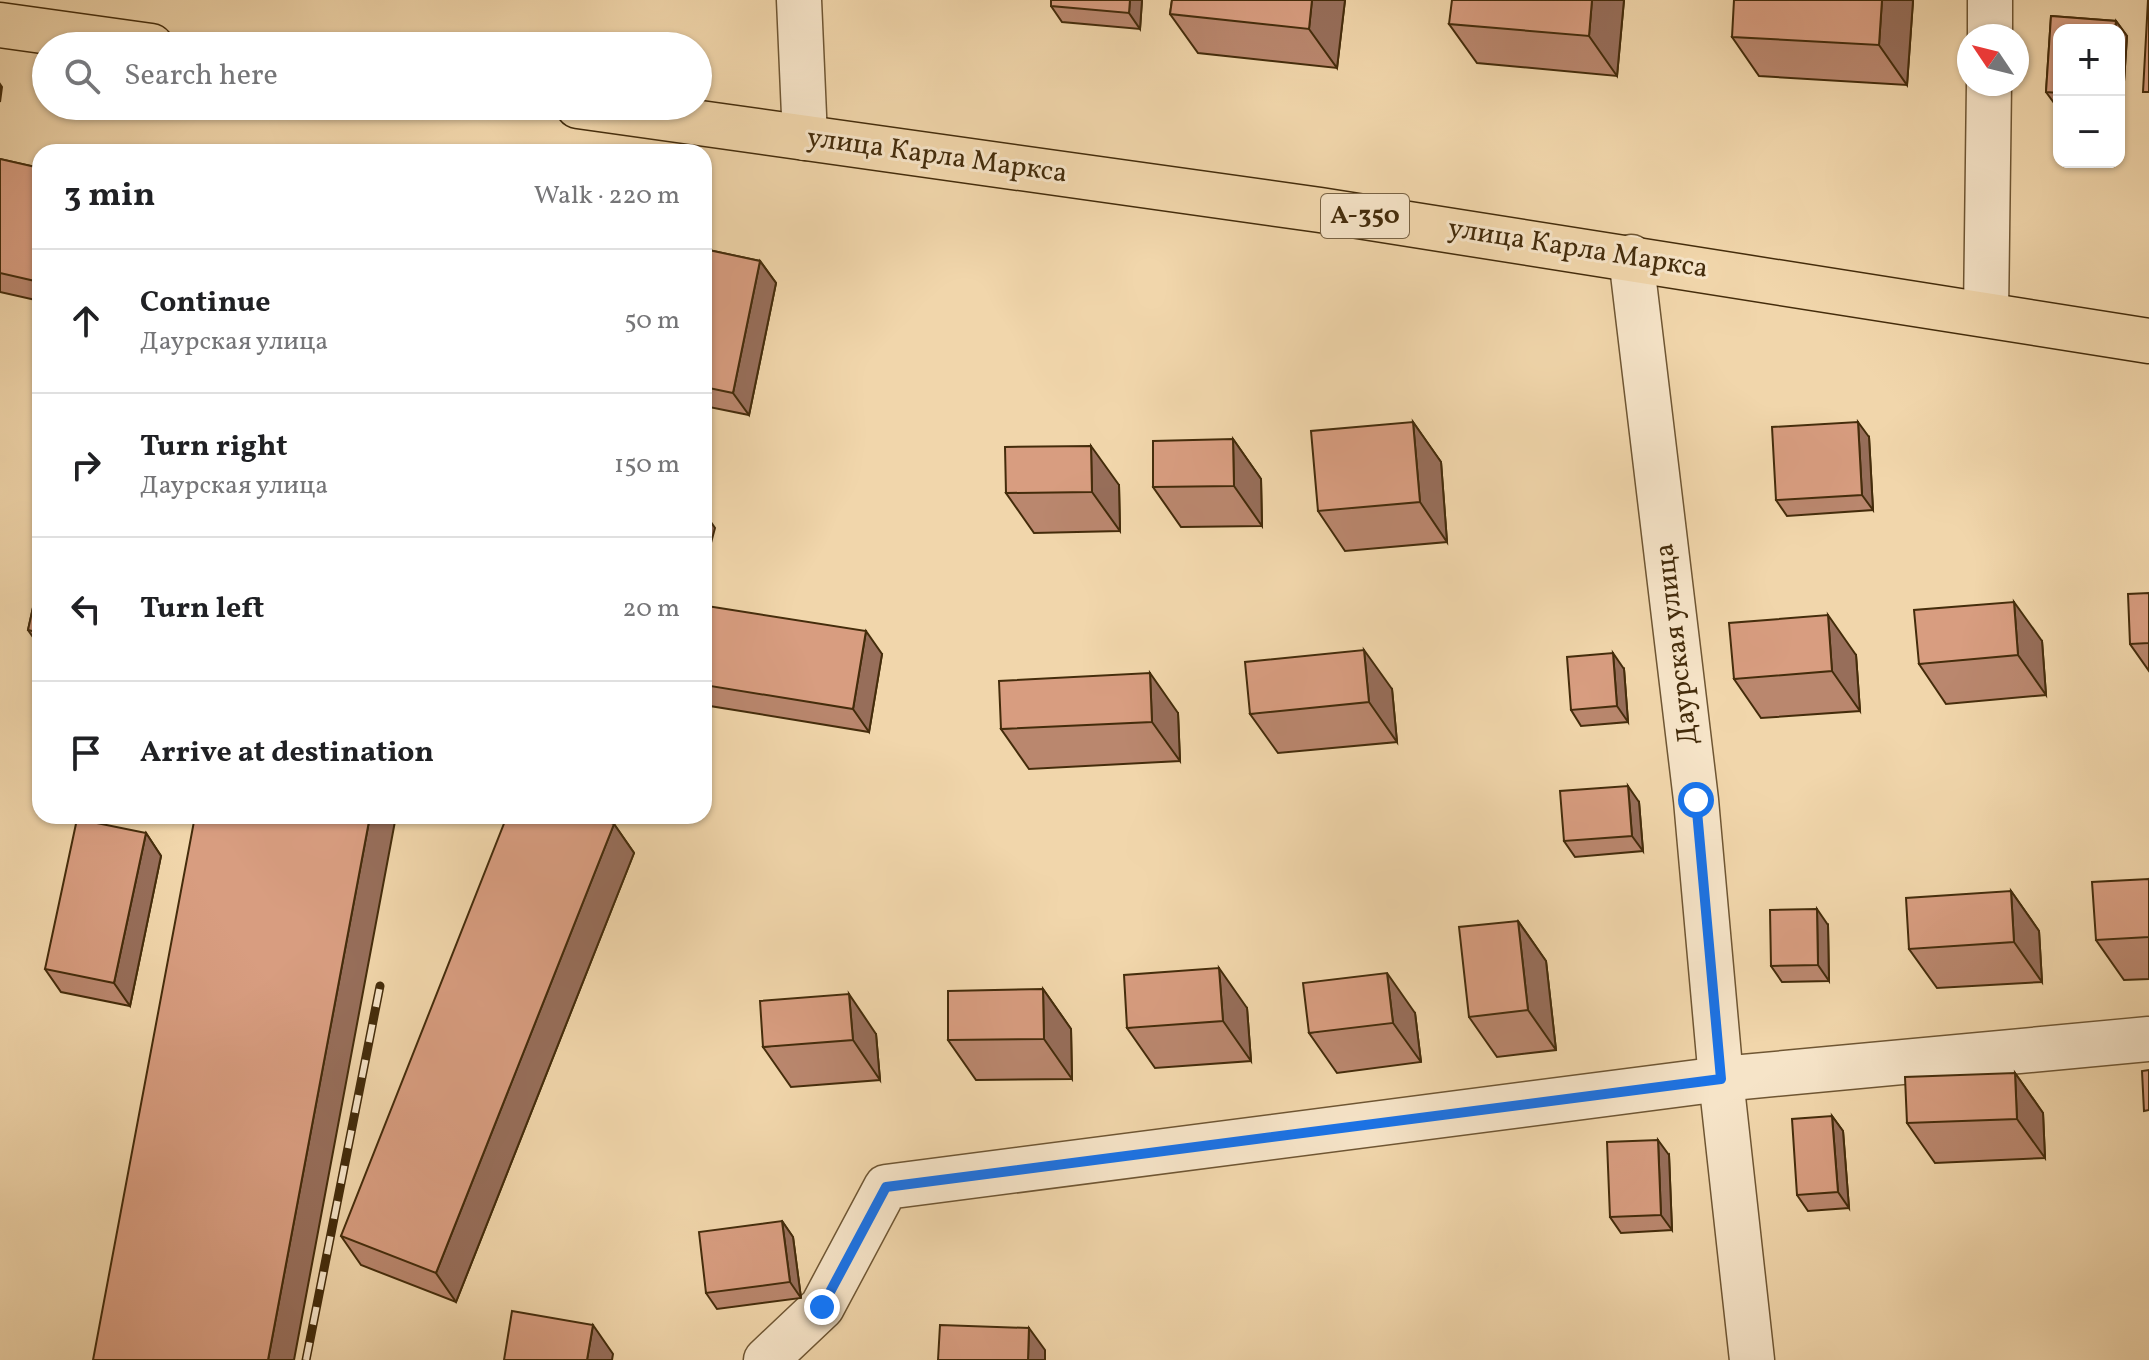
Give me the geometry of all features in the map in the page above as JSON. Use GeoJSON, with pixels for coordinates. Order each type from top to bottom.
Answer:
{"type":"FeatureCollection","features":[{"type":"Feature","properties":{"kind":"highway"},"geometry":{"type":"LineString","coordinates":[[0,25],[50,32]]}},
{"type":"Feature","properties":{"kind":"highway","name":"улица Карла Маркса"},"geometry":{"type":"LineString","coordinates":[[677,120],[1320,210],[2149,341]]}},
{"type":"Feature","properties":{"kind":"street"},"geometry":{"type":"LineString","coordinates":[[799,0],[805,138]]}},
{"type":"Feature","properties":{"kind":"street"},"geometry":{"type":"LineString","coordinates":[[1990,0],[1990,24]]}},
{"type":"Feature","properties":{"kind":"street"},"geometry":{"type":"LineString","coordinates":[[1986,314],[1989,96]]}},
{"type":"Feature","properties":{"kind":"street","name":"Даурская улица"},"geometry":{"type":"LineString","coordinates":[[1631,257],[1696,800],[1721,1079],[1752,1360]]}},
{"type":"Feature","properties":{"kind":"street"},"geometry":{"type":"LineString","coordinates":[[766,1360],[822,1307],[886,1187],[1721,1079],[2149,1039]]}},
{"type":"Feature","properties":{"kind":"building"},"geometry":{"type":"Polygon","coordinates":[[[1051,0],[1130,0],[1129,13],[1051,6],[1051,0]]]}},
{"type":"Feature","properties":{"kind":"building"},"geometry":{"type":"Polygon","coordinates":[[[1172,0],[1312,0],[1309,29],[1170,14],[1172,0]]]}},
{"type":"Feature","properties":{"kind":"building"},"geometry":{"type":"Polygon","coordinates":[[[1452,0],[1592,0],[1589,36],[1449,24],[1452,0]]]}},
{"type":"Feature","properties":{"kind":"building"},"geometry":{"type":"Polygon","coordinates":[[[1734,0],[1882,0],[1879,45],[1732,37],[1734,0]]]}},
{"type":"Feature","properties":{"kind":"building"},"geometry":{"type":"Polygon","coordinates":[[[2148,0],[2149,92],[2143,92],[2148,0]]]}},
{"type":"Feature","properties":{"kind":"building"},"geometry":{"type":"Polygon","coordinates":[[[2051,16],[2116,21],[2116,24],[2053,24],[2053,93],[2046,92],[2051,16]]]}},
{"type":"Feature","properties":{"kind":"building"},"geometry":{"type":"Polygon","coordinates":[[[0,159],[32,166],[32,280],[0,273],[0,159]]]}},
{"type":"Feature","properties":{"kind":"building"},"geometry":{"type":"Polygon","coordinates":[[[712,251],[760,261],[733,393],[712,389],[712,251]]]}},
{"type":"Feature","properties":{"kind":"building"},"geometry":{"type":"Polygon","coordinates":[[[1413,422],[1420,502],[1318,511],[1311,431],[1413,422]]]}},
{"type":"Feature","properties":{"kind":"building"},"geometry":{"type":"Polygon","coordinates":[[[1858,422],[1862,495],[1776,500],[1772,427],[1858,422]]]}},
{"type":"Feature","properties":{"kind":"building"},"geometry":{"type":"Polygon","coordinates":[[[1233,439],[1234,486],[1153,487],[1153,441],[1233,439]]]}},
{"type":"Feature","properties":{"kind":"building"},"geometry":{"type":"Polygon","coordinates":[[[1091,446],[1092,492],[1006,493],[1005,447],[1091,446]]]}},
{"type":"Feature","properties":{"kind":"building"},"geometry":{"type":"Polygon","coordinates":[[[2149,593],[2149,643],[2130,644],[2128,594],[2149,593]]]}},
{"type":"Feature","properties":{"kind":"building"},"geometry":{"type":"Polygon","coordinates":[[[2014,602],[2018,655],[1919,664],[1914,610],[2014,602]]]}},
{"type":"Feature","properties":{"kind":"building"},"geometry":{"type":"Polygon","coordinates":[[[712,607],[866,631],[853,709],[712,686],[712,607]]]}},
{"type":"Feature","properties":{"kind":"building"},"geometry":{"type":"Polygon","coordinates":[[[1828,615],[1832,671],[1734,679],[1729,623],[1828,615]]]}},
{"type":"Feature","properties":{"kind":"building"},"geometry":{"type":"Polygon","coordinates":[[[1364,650],[1369,702],[1250,714],[1245,662],[1364,650]]]}},
{"type":"Feature","properties":{"kind":"building"},"geometry":{"type":"Polygon","coordinates":[[[1613,653],[1617,706],[1571,710],[1567,657],[1613,653]]]}},
{"type":"Feature","properties":{"kind":"building"},"geometry":{"type":"Polygon","coordinates":[[[1150,673],[1152,722],[1001,729],[999,681],[1150,673]]]}},
{"type":"Feature","properties":{"kind":"building"},"geometry":{"type":"Polygon","coordinates":[[[1628,786],[1632,836],[1564,841],[1560,791],[1628,786]]]}},
{"type":"Feature","properties":{"kind":"building"},"geometry":{"type":"Polygon","coordinates":[[[76,824],[102,824],[146,833],[114,983],[45,969],[76,824]]]}},
{"type":"Feature","properties":{"kind":"building"},"geometry":{"type":"Polygon","coordinates":[[[194,824],[368,824],[268,1360],[93,1360],[194,824]]]}},
{"type":"Feature","properties":{"kind":"building"},"geometry":{"type":"Polygon","coordinates":[[[504,824],[614,824],[436,1273],[341,1236],[504,824]]]}},
{"type":"Feature","properties":{"kind":"building"},"geometry":{"type":"Polygon","coordinates":[[[2149,879],[2149,937],[2096,940],[2092,882],[2149,879]]]}},
{"type":"Feature","properties":{"kind":"building"},"geometry":{"type":"Polygon","coordinates":[[[2011,891],[2014,942],[1909,949],[1906,898],[2011,891]]]}},
{"type":"Feature","properties":{"kind":"building"},"geometry":{"type":"Polygon","coordinates":[[[1817,909],[1818,965],[1771,966],[1770,910],[1817,909]]]}},
{"type":"Feature","properties":{"kind":"building"},"geometry":{"type":"Polygon","coordinates":[[[1518,921],[1528,1010],[1469,1017],[1459,927],[1518,921]]]}},
{"type":"Feature","properties":{"kind":"building"},"geometry":{"type":"Polygon","coordinates":[[[1219,968],[1223,1021],[1127,1028],[1124,975],[1219,968]]]}},
{"type":"Feature","properties":{"kind":"building"},"geometry":{"type":"Polygon","coordinates":[[[1387,973],[1393,1023],[1309,1033],[1303,983],[1387,973]]]}},
{"type":"Feature","properties":{"kind":"building"},"geometry":{"type":"Polygon","coordinates":[[[1043,989],[1044,1039],[948,1040],[948,991],[1043,989]]]}},
{"type":"Feature","properties":{"kind":"building"},"geometry":{"type":"Polygon","coordinates":[[[849,994],[853,1040],[763,1047],[760,1001],[849,994]]]}},
{"type":"Feature","properties":{"kind":"building"},"geometry":{"type":"Polygon","coordinates":[[[2149,1070],[2149,1110],[2144,1111],[2142,1071],[2149,1070]]]}},
{"type":"Feature","properties":{"kind":"building"},"geometry":{"type":"Polygon","coordinates":[[[2015,1073],[2017,1119],[1907,1123],[1905,1077],[2015,1073]]]}},
{"type":"Feature","properties":{"kind":"building"},"geometry":{"type":"Polygon","coordinates":[[[1832,1116],[1838,1192],[1797,1195],[1792,1119],[1832,1116]]]}},
{"type":"Feature","properties":{"kind":"building"},"geometry":{"type":"Polygon","coordinates":[[[1658,1140],[1661,1215],[1610,1217],[1607,1142],[1658,1140]]]}},
{"type":"Feature","properties":{"kind":"building"},"geometry":{"type":"Polygon","coordinates":[[[782,1221],[790,1282],[706,1293],[699,1232],[782,1221]]]}},
{"type":"Feature","properties":{"kind":"building"},"geometry":{"type":"Polygon","coordinates":[[[512,1311],[593,1325],[587,1360],[504,1360],[512,1311]]]}},
{"type":"Feature","properties":{"kind":"building"},"geometry":{"type":"Polygon","coordinates":[[[940,1325],[1029,1328],[1028,1360],[938,1360],[940,1325]]]}},
{"type":"Feature","properties":{"kind":"railway"},"geometry":{"type":"LineString","coordinates":[[306,1360],[380,986]]}},
{"type":"Feature","properties":{"kind":"route"},"geometry":{"type":"LineString","coordinates":[[822,1307],[886,1187],[1721,1079],[1696,800]]}}]}
